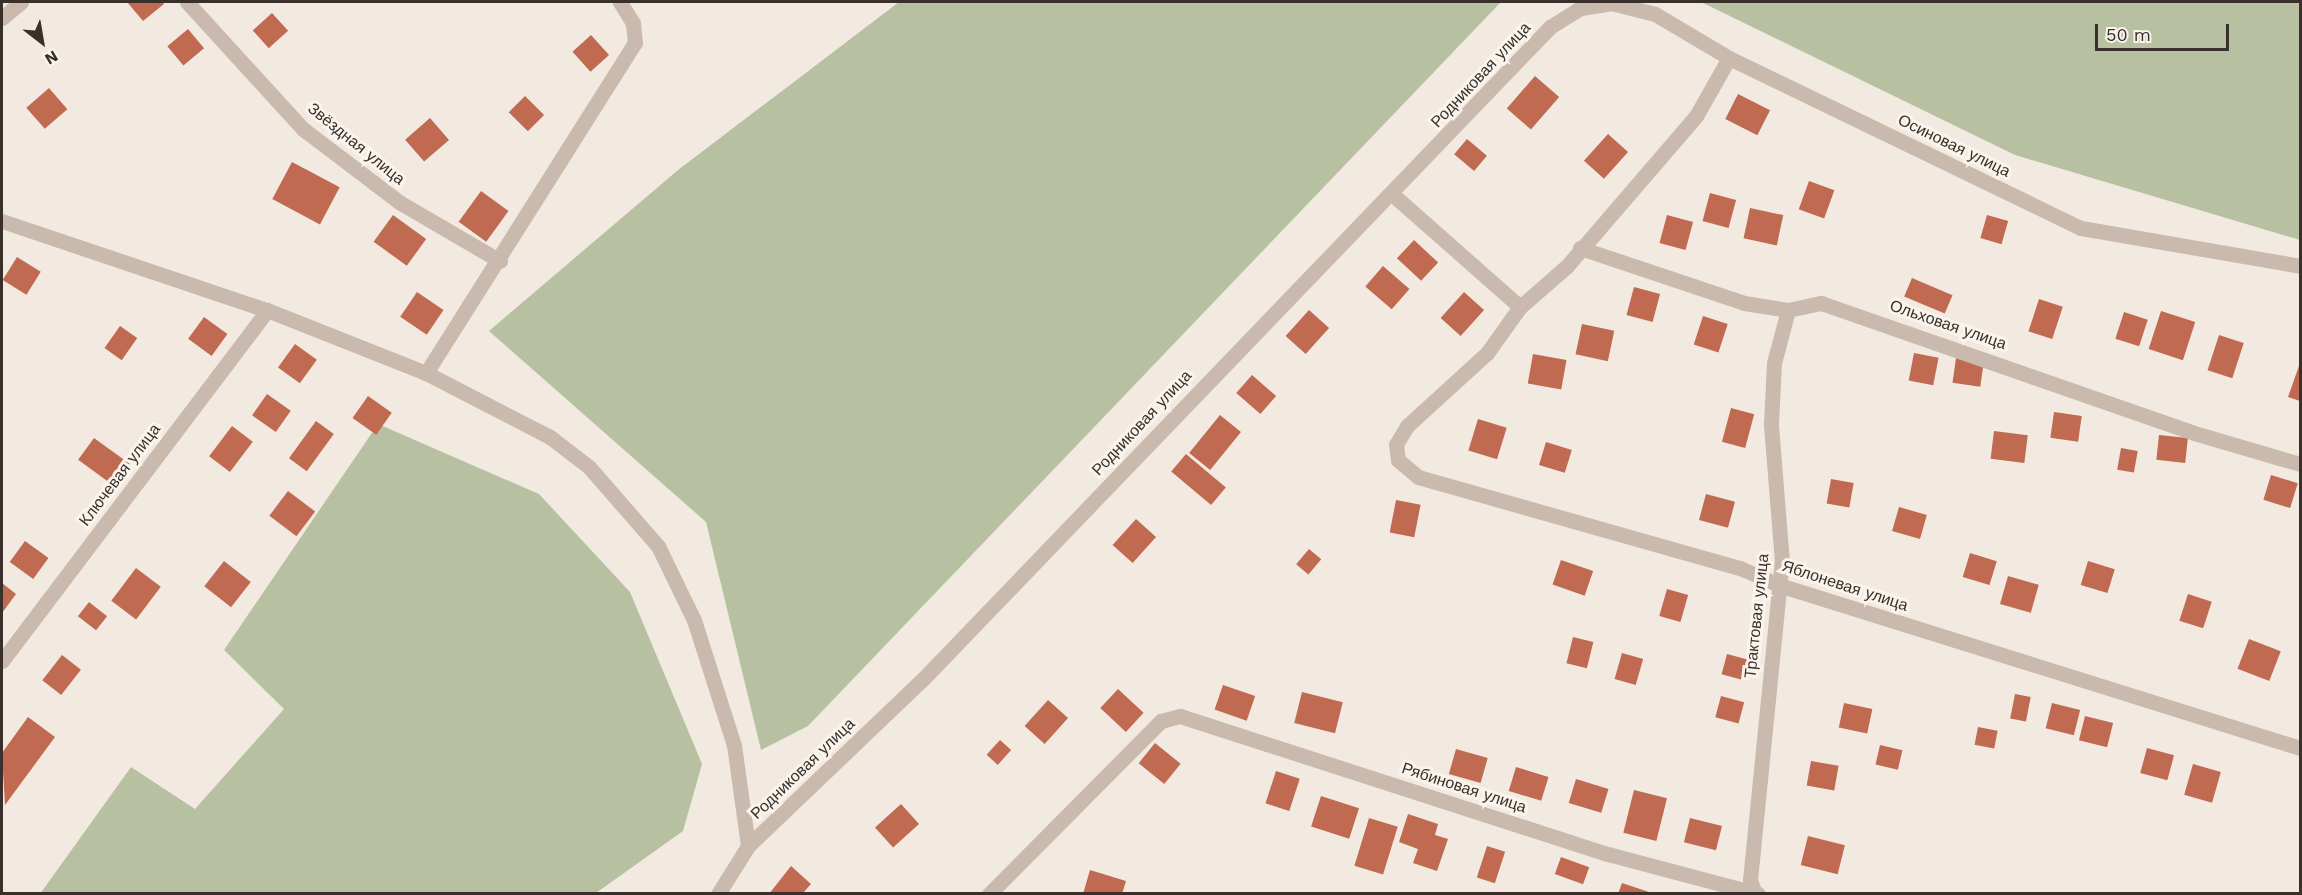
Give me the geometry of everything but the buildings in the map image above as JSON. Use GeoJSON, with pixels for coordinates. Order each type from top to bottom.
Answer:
{"type":"FeatureCollection","features":[{"type":"Feature","properties":{"kind":"street"},"geometry":{"type":"LineString","coordinates":[[2,18],[21,2]]}},
{"type":"Feature","properties":{"kind":"street","name":"Звёздная улица"},"geometry":{"type":"LineString","coordinates":[[188,2],[303,129],[399,202],[500,261]]}},
{"type":"Feature","properties":{"kind":"street"},"geometry":{"type":"LineString","coordinates":[[426,374],[500,261],[635,43],[633,23],[620,2]]}},
{"type":"Feature","properties":{"kind":"street","name":"Осиновая улица"},"geometry":{"type":"LineString","coordinates":[[1611,3],[1655,14],[1730,58],[2081,228],[2301,266]]}},
{"type":"Feature","properties":{"kind":"street","name":"Родниковая улица"},"geometry":{"type":"LineString","coordinates":[[718,894],[748,846],[923,679],[1237,346],[1392,194],[1550,27],[1581,8],[1611,3]]}},
{"type":"Feature","properties":{"kind":"street"},"geometry":{"type":"LineString","coordinates":[[1392,194],[1520,307],[1580,248],[1696,116],[1730,58]]}},
{"type":"Feature","properties":{"kind":"street"},"geometry":{"type":"LineString","coordinates":[[2,221],[267,310],[426,374],[550,437],[590,467],[658,546],[694,620],[716,684],[745,799],[748,846]]}},
{"type":"Feature","properties":{"kind":"street","name":"Ольховая улица"},"geometry":{"type":"LineString","coordinates":[[1580,248],[1744,303],[1788,310],[1821,303],[2194,433],[2301,464]]}},
{"type":"Feature","properties":{"kind":"street","name":"Яблоневая улица"},"geometry":{"type":"LineString","coordinates":[[1520,307],[1487,353],[1407,426],[1396,444],[1398,460],[1418,477],[1613,529],[1740,568],[1779,585],[2301,748]]}},
{"type":"Feature","properties":{"kind":"street","name":"Ключевая улица"},"geometry":{"type":"LineString","coordinates":[[2,661],[267,310]]}},
{"type":"Feature","properties":{"kind":"street","name":"Трактовая улица"},"geometry":{"type":"LineString","coordinates":[[1756,892],[1750,880],[1779,585],[1779,488],[1771,424],[1774,363],[1788,310]]}},
{"type":"Feature","properties":{"kind":"street","name":"Рябиновая улица"},"geometry":{"type":"LineString","coordinates":[[989,894],[1161,721],[1180,716],[1608,854],[1756,892]]}},
{"type":"Feature","properties":{"kind":"green space"},"geometry":{"type":"Polygon","coordinates":[[[899,2],[1501,2],[808,726],[761,750],[706,522],[489,331],[678,170],[899,2]]]}},
{"type":"Feature","properties":{"kind":"green space"},"geometry":{"type":"Polygon","coordinates":[[[1701,2],[2300,2],[2300,240],[2015,155],[1701,2]]]}},
{"type":"Feature","properties":{"kind":"green space"},"geometry":{"type":"Polygon","coordinates":[[[378,424],[539,494],[630,592],[702,764],[683,831],[596,893],[40,894],[131,767],[195,809],[284,709],[224,650],[378,424]]]}}]}
